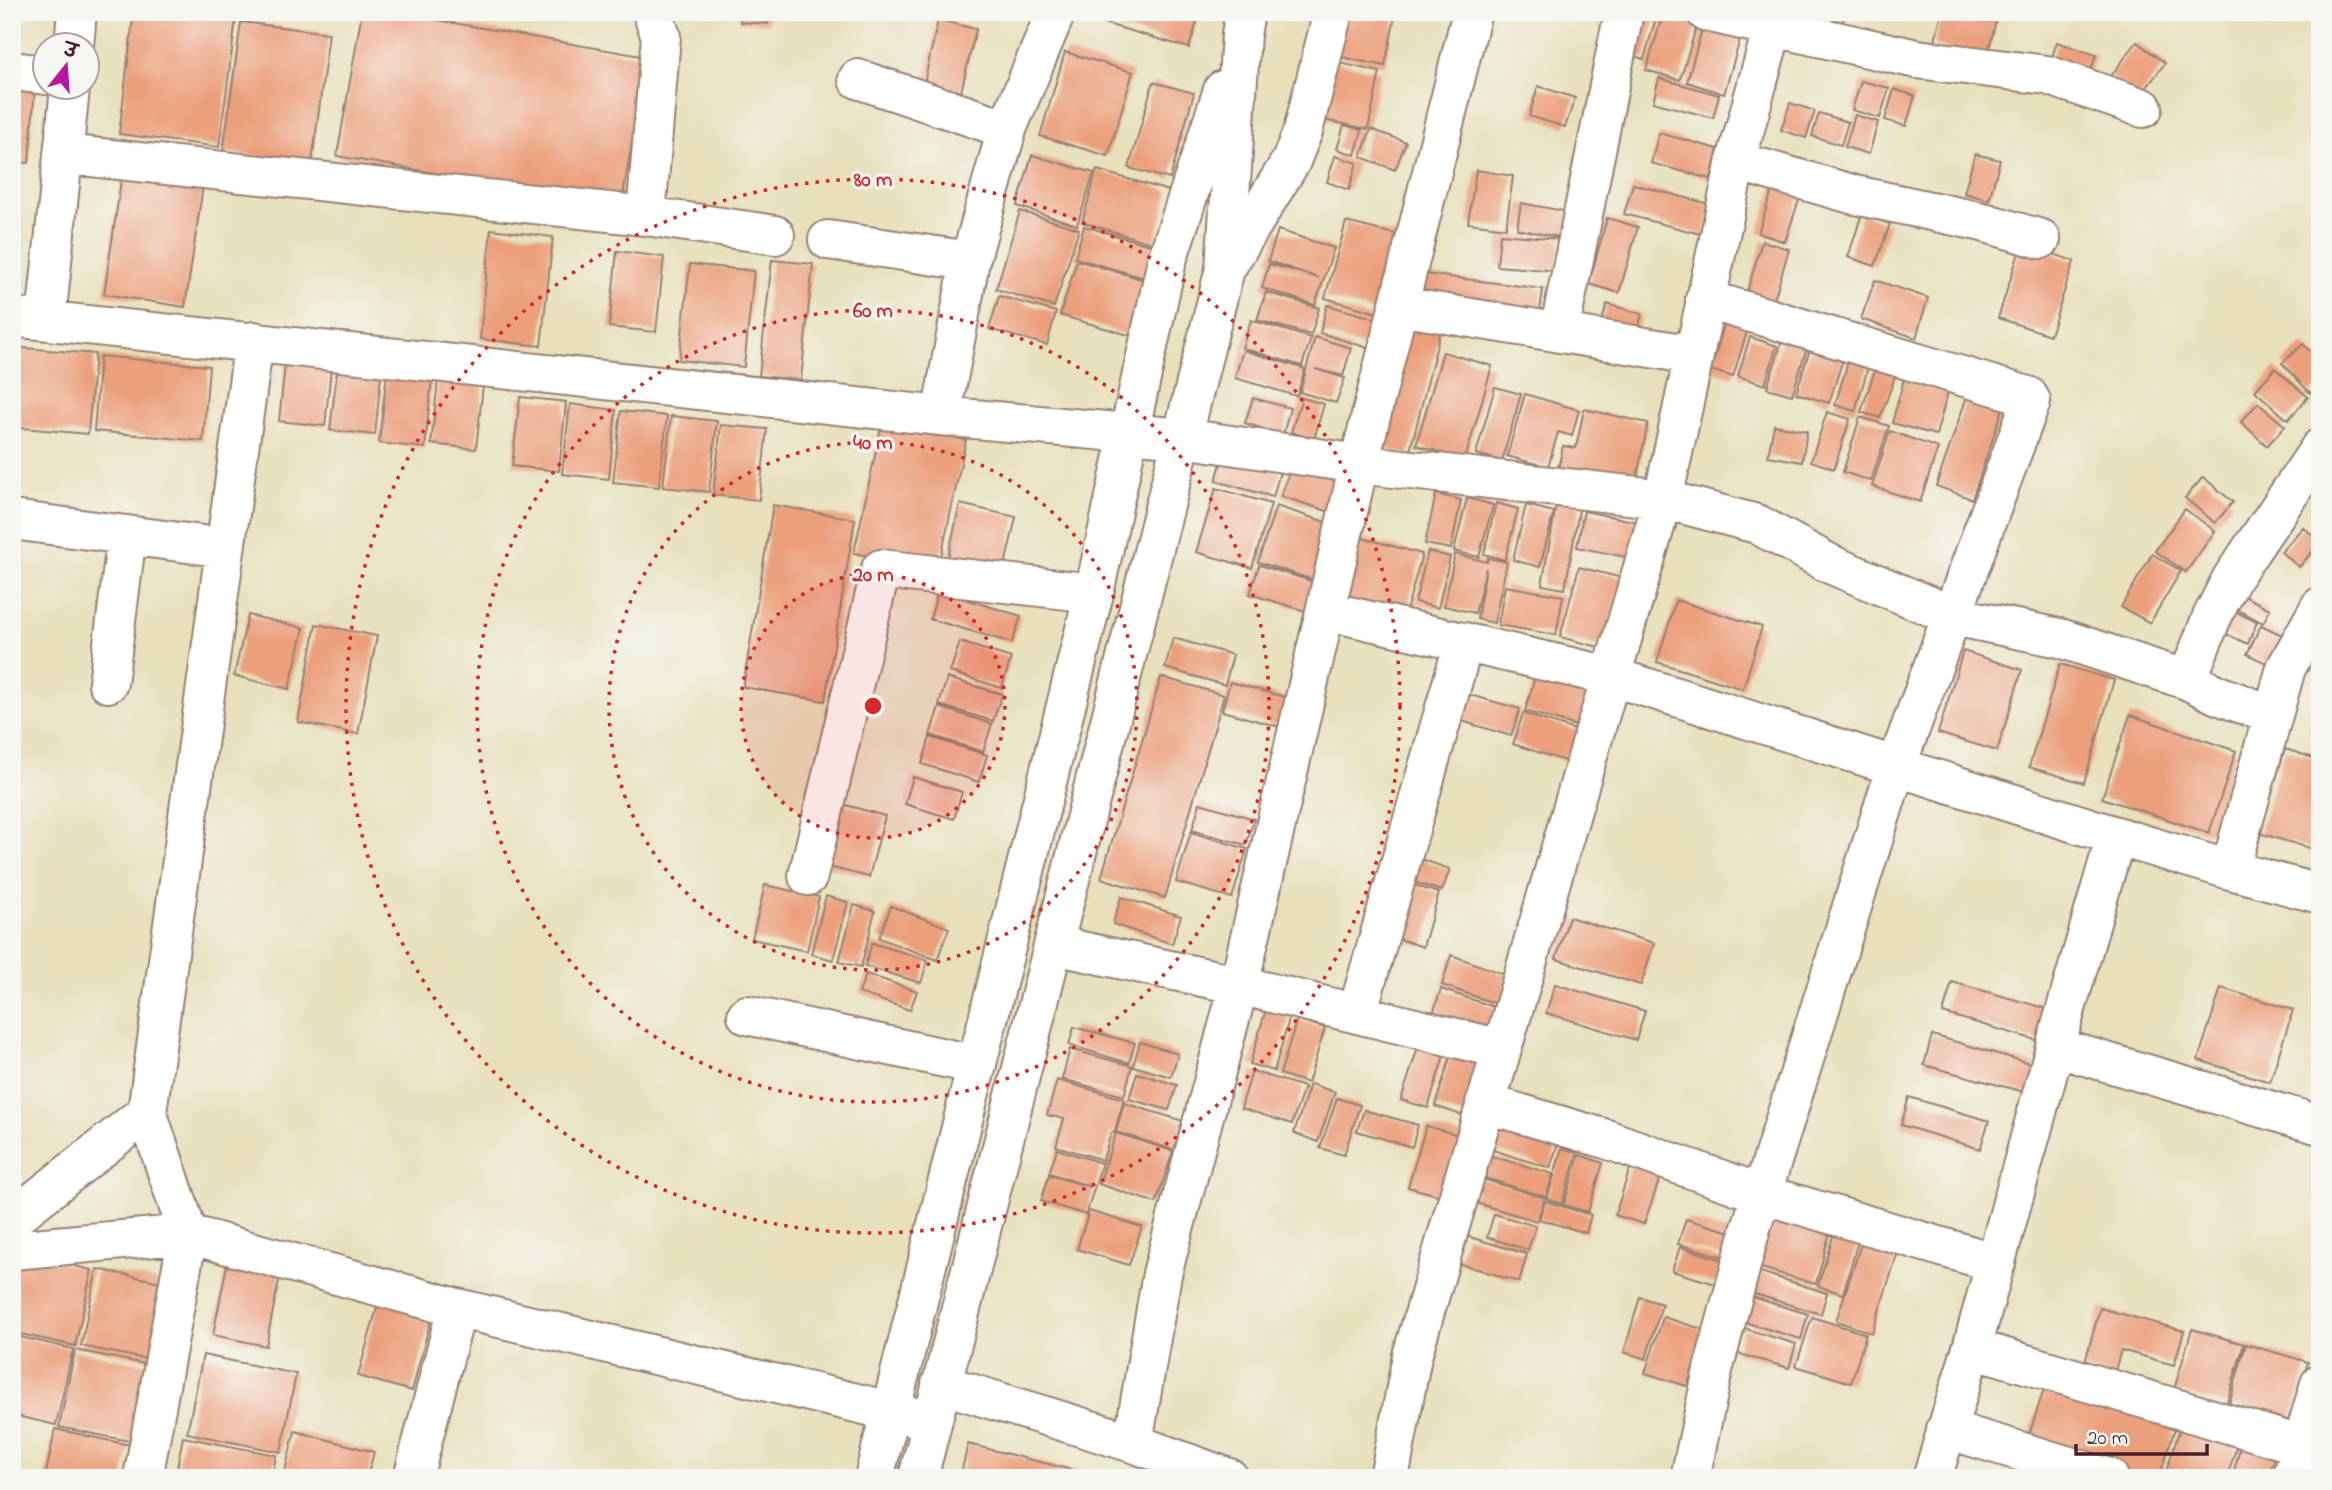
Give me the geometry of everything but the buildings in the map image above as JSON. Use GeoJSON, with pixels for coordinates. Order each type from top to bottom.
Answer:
{"type":"FeatureCollection","features":[{"type":"Feature","properties":{"kind":"street"},"geometry":{"type":"LineString","coordinates":[[75,32],[77,12]]}},
{"type":"Feature","properties":{"kind":"street"},"geometry":{"type":"LineString","coordinates":[[646,216],[661,36],[652,12]]}},
{"type":"Feature","properties":{"kind":"street"},"geometry":{"type":"LineString","coordinates":[[940,416],[970,261],[1007,129],[1056,12]]}},
{"type":"Feature","properties":{"kind":"street"},"geometry":{"type":"LineString","coordinates":[[1225,269],[1291,161],[1303,131],[1333,12]]}},
{"type":"Feature","properties":{"kind":"street"},"geometry":{"type":"LineString","coordinates":[[1133,1443],[1163,1274],[1240,985],[1359,464],[1472,12]]}},
{"type":"Feature","properties":{"kind":"street"},"geometry":{"type":"LineString","coordinates":[[1559,332],[1624,12]]}},
{"type":"Feature","properties":{"kind":"street"},"geometry":{"type":"LineString","coordinates":[[1706,12],[1774,20],[1917,59],[2046,75],[2143,108]]}},
{"type":"Feature","properties":{"kind":"street"},"geometry":{"type":"LineString","coordinates":[[1389,1478],[1412,1356],[1663,499],[1736,160],[1774,20]]}},
{"type":"Feature","properties":{"kind":"street"},"geometry":{"type":"LineString","coordinates":[[918,1478],[1225,269],[1243,24]]}},
{"type":"Feature","properties":{"kind":"street"},"geometry":{"type":"LineString","coordinates":[[874,1478],[1094,593],[1167,260],[1243,24]]}},
{"type":"Feature","properties":{"kind":"street"},"geometry":{"type":"LineString","coordinates":[[12,71],[32,73]]}},
{"type":"Feature","properties":{"kind":"street"},"geometry":{"type":"LineString","coordinates":[[858,79],[1007,129]]}},
{"type":"Feature","properties":{"kind":"street"},"geometry":{"type":"LineString","coordinates":[[69,102],[63,154],[29,318],[940,416],[1183,438],[1359,464],[1663,499],[1757,524],[1830,564],[1953,616],[2060,638],[2187,680],[2272,715]]}},
{"type":"Feature","properties":{"kind":"street"},"geometry":{"type":"LineString","coordinates":[[63,154],[646,216],[775,236]]}},
{"type":"Feature","properties":{"kind":"street"},"geometry":{"type":"LineString","coordinates":[[1736,160],[1855,195],[1983,222],[2041,239]]}},
{"type":"Feature","properties":{"kind":"street"},"geometry":{"type":"LineString","coordinates":[[828,240],[970,261]]}},
{"type":"Feature","properties":{"kind":"street"},"geometry":{"type":"LineString","coordinates":[[1690,1478],[1713,1370],[1751,1228],[1896,767],[2031,398],[1706,299]]}},
{"type":"Feature","properties":{"kind":"street"},"geometry":{"type":"LineString","coordinates":[[1399,306],[1694,355]]}},
{"type":"Feature","properties":{"kind":"street"},"geometry":{"type":"LineString","coordinates":[[143,1478],[188,1234],[146,1112],[254,341]]}},
{"type":"Feature","properties":{"kind":"street"},"geometry":{"type":"LineString","coordinates":[[2187,680],[2212,617],[2232,578],[2320,448]]}},
{"type":"Feature","properties":{"kind":"street"},"geometry":{"type":"LineString","coordinates":[[12,520],[225,548]]}},
{"type":"Feature","properties":{"kind":"street"},"geometry":{"type":"LineString","coordinates":[[108,683],[127,535]]}},
{"type":"Feature","properties":{"kind":"street"},"geometry":{"type":"LineString","coordinates":[[808,876],[881,569],[1094,593]]}},
{"type":"Feature","properties":{"kind":"street"},"geometry":{"type":"LineString","coordinates":[[2230,870],[2286,668],[2320,607]]}},
{"type":"Feature","properties":{"kind":"street"},"geometry":{"type":"LineString","coordinates":[[1327,611],[1610,676],[2116,836],[2320,894]]}},
{"type":"Feature","properties":{"kind":"street"},"geometry":{"type":"LineString","coordinates":[[1357,1014],[1464,642]]}},
{"type":"Feature","properties":{"kind":"street"},"geometry":{"type":"LineString","coordinates":[[1933,1478],[2116,836]]}},
{"type":"Feature","properties":{"kind":"street"},"geometry":{"type":"LineString","coordinates":[[1054,945],[1240,985],[1501,1049]]}},
{"type":"Feature","properties":{"kind":"street"},"geometry":{"type":"LineString","coordinates":[[747,1015],[977,1066]]}},
{"type":"Feature","properties":{"kind":"street"},"geometry":{"type":"LineString","coordinates":[[2054,1047],[2320,1125]]}},
{"type":"Feature","properties":{"kind":"street"},"geometry":{"type":"LineString","coordinates":[[1485,1103],[1606,1139],[1762,1194],[1996,1263]]}},
{"type":"Feature","properties":{"kind":"street"},"geometry":{"type":"LineString","coordinates":[[12,1219],[146,1112]]}},
{"type":"Feature","properties":{"kind":"street"},"geometry":{"type":"LineString","coordinates":[[959,1135],[1001,1148]]}},
{"type":"Feature","properties":{"kind":"street"},"geometry":{"type":"LineString","coordinates":[[12,1250],[188,1234],[457,1308],[932,1420]]}},
{"type":"Feature","properties":{"kind":"street"},"geometry":{"type":"LineString","coordinates":[[413,1478],[457,1308]]}},
{"type":"Feature","properties":{"kind":"street"},"geometry":{"type":"LineString","coordinates":[[1972,1348],[2304,1458],[2320,1384]]}},
{"type":"Feature","properties":{"kind":"street"},"geometry":{"type":"LineString","coordinates":[[941,1384],[1133,1443],[1229,1478]]}},
{"type":"Feature","properties":{"kind":"street"},"geometry":{"type":"LineString","coordinates":[[1946,1429],[2109,1478]]}}]}
